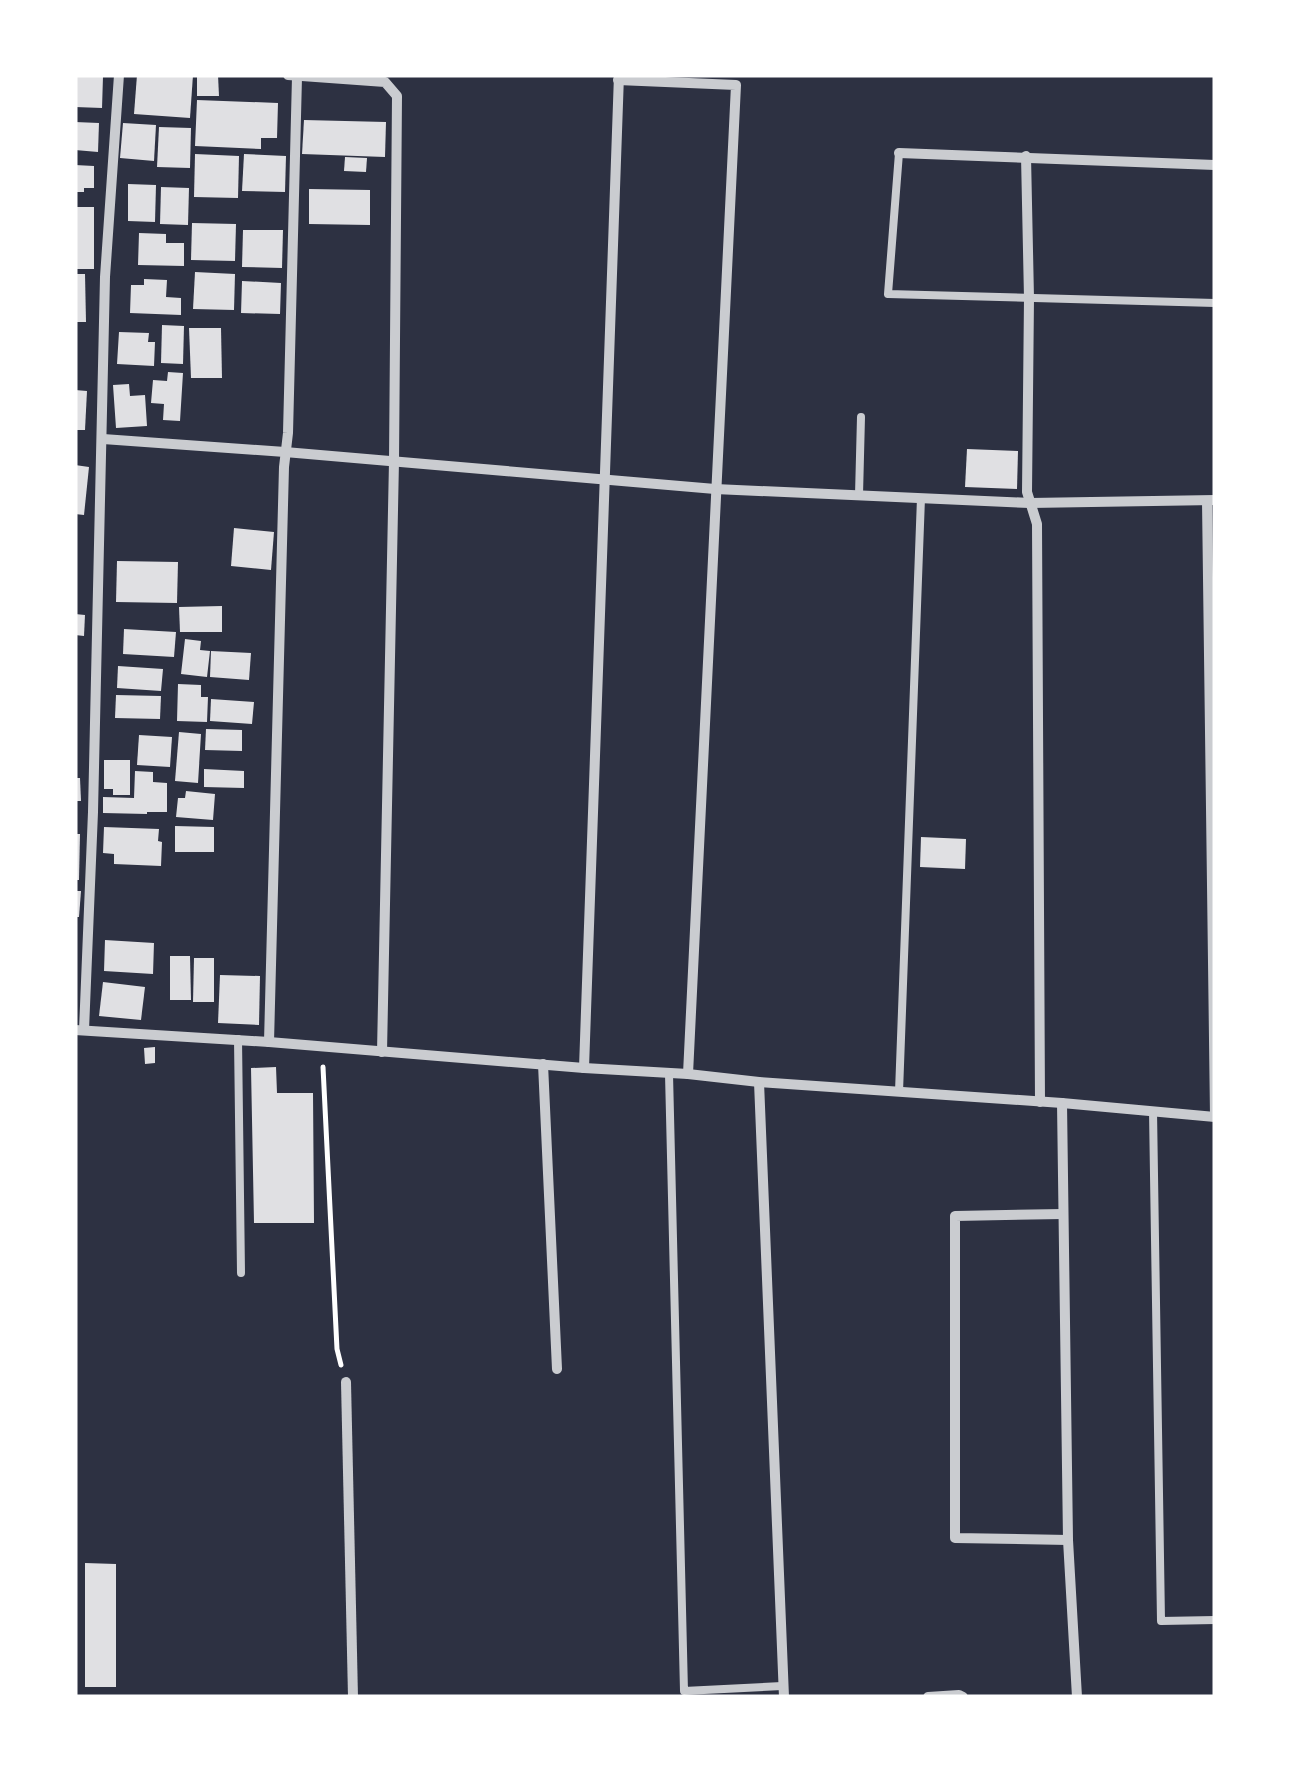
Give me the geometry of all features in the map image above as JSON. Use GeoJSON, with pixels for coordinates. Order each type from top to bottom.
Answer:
{"type":"FeatureCollection","features":[{"type":"Feature","properties":{"kind":"street"},"geometry":{"type":"LineString","coordinates":[[102,439],[714,489],[1030,503],[1211,500],[1215,1116],[238,1039],[79,1030],[92,812],[105,276],[120,75]]}},
{"type":"Feature","properties":{"kind":"street"},"geometry":{"type":"LineString","coordinates":[[269,1042],[288,433],[293,76],[385,82],[397,96],[382,1052]]}},
{"type":"Feature","properties":{"kind":"street"},"geometry":{"type":"LineString","coordinates":[[584,1068],[619,78],[736,85],[688,1074]]}},
{"type":"Feature","properties":{"kind":"street"},"geometry":{"type":"LineString","coordinates":[[899,152],[1215,165]]}},
{"type":"Feature","properties":{"kind":"street"},"geometry":{"type":"LineString","coordinates":[[1026,156],[1030,298],[1026,492],[1037,524],[1040,1102]]}},
{"type":"Feature","properties":{"kind":"street"},"geometry":{"type":"LineString","coordinates":[[543,1064],[557,1369]]}},
{"type":"Feature","properties":{"kind":"street"},"geometry":{"type":"LineString","coordinates":[[759,1082],[783,1691]]}},
{"type":"Feature","properties":{"kind":"street"},"geometry":{"type":"LineString","coordinates":[[1062,1103],[1068,1540],[1077,1697]]}},
{"type":"Feature","properties":{"kind":"street"},"geometry":{"type":"LineString","coordinates":[[1063,1214],[955,1216],[955,1538],[1068,1540]]}},
{"type":"Feature","properties":{"kind":"street"},"geometry":{"type":"LineString","coordinates":[[346,1382],[353,1697]]}},
{"type":"Feature","properties":{"kind":"street"},"geometry":{"type":"LineString","coordinates":[[928,1697],[963,1697]]}},
{"type":"Feature","properties":{"kind":"lane"},"geometry":{"type":"LineString","coordinates":[[899,152],[888,294],[1215,303]]}},
{"type":"Feature","properties":{"kind":"lane"},"geometry":{"type":"LineString","coordinates":[[858,495],[861,417]]}},
{"type":"Feature","properties":{"kind":"lane"},"geometry":{"type":"LineString","coordinates":[[899,1092],[920,498]]}},
{"type":"Feature","properties":{"kind":"lane"},"geometry":{"type":"LineString","coordinates":[[238,1039],[241,1273]]}},
{"type":"Feature","properties":{"kind":"lane"},"geometry":{"type":"LineString","coordinates":[[669,1074],[684,1690],[783,1691]]}},
{"type":"Feature","properties":{"kind":"lane"},"geometry":{"type":"LineString","coordinates":[[1152,1111],[1161,1620],[1215,1620]]}},
{"type":"Feature","properties":{"kind":"path"},"geometry":{"type":"LineString","coordinates":[[322,1046],[337,1349],[346,1382]]}},
{"type":"Feature","properties":{"kind":"building"},"geometry":{"type":"Polygon","coordinates":[[[75,75],[103,76],[102,108],[75,107],[75,75]]]}},
{"type":"Feature","properties":{"kind":"building"},"geometry":{"type":"Polygon","coordinates":[[[137,75],[193,75],[190,118],[134,114],[137,75]]]}},
{"type":"Feature","properties":{"kind":"building"},"geometry":{"type":"Polygon","coordinates":[[[197,75],[218,75],[219,96],[197,96],[197,75]]]}},
{"type":"Feature","properties":{"kind":"building"},"geometry":{"type":"Polygon","coordinates":[[[197,100],[278,103],[277,138],[261,138],[261,149],[195,146],[197,100]]]}},
{"type":"Feature","properties":{"kind":"building"},"geometry":{"type":"Polygon","coordinates":[[[304,120],[386,122],[385,157],[302,154],[304,120]]]}},
{"type":"Feature","properties":{"kind":"building"},"geometry":{"type":"Polygon","coordinates":[[[75,122],[99,123],[98,152],[75,150],[75,122]]]}},
{"type":"Feature","properties":{"kind":"building"},"geometry":{"type":"Polygon","coordinates":[[[123,123],[156,125],[154,161],[120,158],[123,123]]]}},
{"type":"Feature","properties":{"kind":"building"},"geometry":{"type":"Polygon","coordinates":[[[159,127],[191,128],[190,168],[157,167],[159,127]]]}},
{"type":"Feature","properties":{"kind":"building"},"geometry":{"type":"Polygon","coordinates":[[[195,154],[239,156],[238,198],[194,197],[195,154]]]}},
{"type":"Feature","properties":{"kind":"building"},"geometry":{"type":"Polygon","coordinates":[[[244,154],[286,156],[285,192],[242,191],[244,154]]]}},
{"type":"Feature","properties":{"kind":"building"},"geometry":{"type":"Polygon","coordinates":[[[345,157],[367,158],[366,172],[344,171],[345,157]]]}},
{"type":"Feature","properties":{"kind":"building"},"geometry":{"type":"Polygon","coordinates":[[[75,165],[94,166],[94,188],[75,192],[75,165]]]}},
{"type":"Feature","properties":{"kind":"building"},"geometry":{"type":"Polygon","coordinates":[[[128,184],[156,185],[155,222],[128,221],[128,184]]]}},
{"type":"Feature","properties":{"kind":"building"},"geometry":{"type":"Polygon","coordinates":[[[161,187],[189,188],[188,225],[160,224],[161,187]]]}},
{"type":"Feature","properties":{"kind":"building"},"geometry":{"type":"Polygon","coordinates":[[[309,189],[370,190],[370,225],[309,224],[309,189]]]}},
{"type":"Feature","properties":{"kind":"building"},"geometry":{"type":"Polygon","coordinates":[[[75,207],[94,207],[94,269],[75,269],[75,207]]]}},
{"type":"Feature","properties":{"kind":"building"},"geometry":{"type":"Polygon","coordinates":[[[192,223],[236,224],[235,261],[191,260],[192,223]]]}},
{"type":"Feature","properties":{"kind":"building"},"geometry":{"type":"Polygon","coordinates":[[[243,230],[283,230],[282,268],[242,267],[243,230]]]}},
{"type":"Feature","properties":{"kind":"building"},"geometry":{"type":"Polygon","coordinates":[[[139,233],[166,234],[166,243],[184,243],[184,266],[138,265],[139,233]]]}},
{"type":"Feature","properties":{"kind":"building"},"geometry":{"type":"Polygon","coordinates":[[[195,272],[235,274],[234,310],[193,309],[195,272]]]}},
{"type":"Feature","properties":{"kind":"building"},"geometry":{"type":"Polygon","coordinates":[[[75,274],[85,274],[86,322],[75,322],[75,274]]]}},
{"type":"Feature","properties":{"kind":"building"},"geometry":{"type":"Polygon","coordinates":[[[144,279],[167,280],[166,297],[181,298],[181,315],[130,313],[131,285],[144,285],[144,279]]]}},
{"type":"Feature","properties":{"kind":"building"},"geometry":{"type":"Polygon","coordinates":[[[242,281],[281,283],[280,314],[241,313],[242,281]]]}},
{"type":"Feature","properties":{"kind":"building"},"geometry":{"type":"Polygon","coordinates":[[[162,325],[184,326],[183,364],[161,363],[162,325]]]}},
{"type":"Feature","properties":{"kind":"building"},"geometry":{"type":"Polygon","coordinates":[[[189,328],[221,328],[222,378],[191,378],[189,328]]]}},
{"type":"Feature","properties":{"kind":"building"},"geometry":{"type":"Polygon","coordinates":[[[119,332],[149,333],[148,342],[155,342],[154,366],[117,364],[119,332]]]}},
{"type":"Feature","properties":{"kind":"building"},"geometry":{"type":"Polygon","coordinates":[[[168,372],[183,373],[180,421],[163,420],[164,404],[151,403],[153,380],[167,381],[168,372]]]}},
{"type":"Feature","properties":{"kind":"building"},"geometry":{"type":"Polygon","coordinates":[[[129,384],[130,396],[145,395],[147,426],[116,428],[113,385],[129,384]]]}},
{"type":"Feature","properties":{"kind":"building"},"geometry":{"type":"Polygon","coordinates":[[[75,390],[87,391],[85,430],[75,430],[75,390]]]}},
{"type":"Feature","properties":{"kind":"building"},"geometry":{"type":"Polygon","coordinates":[[[967,449],[1018,451],[1017,489],[965,487],[967,449]]]}},
{"type":"Feature","properties":{"kind":"building"},"geometry":{"type":"Polygon","coordinates":[[[75,465],[89,467],[84,515],[75,514],[75,465]]]}},
{"type":"Feature","properties":{"kind":"building"},"geometry":{"type":"Polygon","coordinates":[[[234,528],[274,532],[271,570],[231,566],[234,528]]]}},
{"type":"Feature","properties":{"kind":"building"},"geometry":{"type":"Polygon","coordinates":[[[117,561],[178,562],[177,603],[116,602],[117,561]]]}},
{"type":"Feature","properties":{"kind":"building"},"geometry":{"type":"Polygon","coordinates":[[[222,606],[222,632],[180,632],[179,607],[222,606]]]}},
{"type":"Feature","properties":{"kind":"building"},"geometry":{"type":"Polygon","coordinates":[[[75,614],[85,615],[84,636],[75,635],[75,614]]]}},
{"type":"Feature","properties":{"kind":"building"},"geometry":{"type":"Polygon","coordinates":[[[124,629],[176,632],[174,657],[123,654],[124,629]]]}},
{"type":"Feature","properties":{"kind":"building"},"geometry":{"type":"Polygon","coordinates":[[[185,639],[201,641],[200,650],[210,651],[207,677],[181,674],[185,639]]]}},
{"type":"Feature","properties":{"kind":"building"},"geometry":{"type":"Polygon","coordinates":[[[211,651],[251,653],[249,680],[210,677],[211,651]]]}},
{"type":"Feature","properties":{"kind":"building"},"geometry":{"type":"Polygon","coordinates":[[[118,666],[163,669],[161,691],[117,688],[118,666]]]}},
{"type":"Feature","properties":{"kind":"building"},"geometry":{"type":"Polygon","coordinates":[[[178,684],[201,685],[201,697],[208,697],[207,722],[177,721],[178,684]]]}},
{"type":"Feature","properties":{"kind":"building"},"geometry":{"type":"Polygon","coordinates":[[[116,695],[161,696],[160,719],[115,718],[116,695]]]}},
{"type":"Feature","properties":{"kind":"building"},"geometry":{"type":"Polygon","coordinates":[[[211,699],[254,702],[252,724],[210,721],[211,699]]]}},
{"type":"Feature","properties":{"kind":"building"},"geometry":{"type":"Polygon","coordinates":[[[206,729],[242,730],[242,751],[205,750],[206,729]]]}},
{"type":"Feature","properties":{"kind":"building"},"geometry":{"type":"Polygon","coordinates":[[[179,732],[201,734],[198,783],[175,781],[179,732]]]}},
{"type":"Feature","properties":{"kind":"building"},"geometry":{"type":"Polygon","coordinates":[[[139,735],[172,737],[170,767],[137,765],[139,735]]]}},
{"type":"Feature","properties":{"kind":"building"},"geometry":{"type":"Polygon","coordinates":[[[104,760],[130,760],[130,795],[113,795],[113,789],[104,789],[104,760]]]}},
{"type":"Feature","properties":{"kind":"building"},"geometry":{"type":"Polygon","coordinates":[[[204,769],[244,771],[244,788],[204,787],[204,769]]]}},
{"type":"Feature","properties":{"kind":"building"},"geometry":{"type":"Polygon","coordinates":[[[135,771],[153,772],[153,782],[167,783],[167,812],[103,813],[103,797],[134,798],[135,771]]]}},
{"type":"Feature","properties":{"kind":"building"},"geometry":{"type":"Polygon","coordinates":[[[75,778],[80,778],[81,801],[75,801],[75,778]]]}},
{"type":"Feature","properties":{"kind":"building"},"geometry":{"type":"Polygon","coordinates":[[[186,791],[215,794],[213,820],[176,817],[178,798],[185,798],[186,791]]]}},
{"type":"Feature","properties":{"kind":"building"},"geometry":{"type":"Polygon","coordinates":[[[175,826],[214,827],[214,852],[175,852],[175,826]]]}},
{"type":"Feature","properties":{"kind":"building"},"geometry":{"type":"Polygon","coordinates":[[[104,827],[159,829],[161,866],[114,864],[114,854],[103,853],[104,827]]]}},
{"type":"Feature","properties":{"kind":"building"},"geometry":{"type":"Polygon","coordinates":[[[75,834],[80,834],[79,880],[75,880],[75,834]]]}},
{"type":"Feature","properties":{"kind":"building"},"geometry":{"type":"Polygon","coordinates":[[[921,837],[966,839],[965,869],[920,867],[921,837]]]}},
{"type":"Feature","properties":{"kind":"building"},"geometry":{"type":"Polygon","coordinates":[[[75,891],[81,891],[79,917],[75,917],[75,891]]]}},
{"type":"Feature","properties":{"kind":"building"},"geometry":{"type":"Polygon","coordinates":[[[105,940],[154,943],[153,974],[104,971],[105,940]]]}},
{"type":"Feature","properties":{"kind":"building"},"geometry":{"type":"Polygon","coordinates":[[[170,956],[190,956],[191,1000],[170,1000],[170,956]]]}},
{"type":"Feature","properties":{"kind":"building"},"geometry":{"type":"Polygon","coordinates":[[[194,958],[214,958],[214,1002],[193,1002],[194,958]]]}},
{"type":"Feature","properties":{"kind":"building"},"geometry":{"type":"Polygon","coordinates":[[[220,975],[260,976],[259,1025],[218,1023],[220,975]]]}},
{"type":"Feature","properties":{"kind":"building"},"geometry":{"type":"Polygon","coordinates":[[[103,982],[145,987],[141,1020],[99,1016],[103,982]]]}},
{"type":"Feature","properties":{"kind":"building"},"geometry":{"type":"Polygon","coordinates":[[[155,1047],[155,1063],[145,1064],[144,1048],[155,1047]]]}},
{"type":"Feature","properties":{"kind":"building"},"geometry":{"type":"Polygon","coordinates":[[[276,1067],[277,1093],[313,1093],[314,1223],[254,1223],[251,1068],[276,1067]]]}},
{"type":"Feature","properties":{"kind":"building"},"geometry":{"type":"Polygon","coordinates":[[[85,1563],[116,1564],[116,1687],[85,1687],[85,1563]]]}}]}
